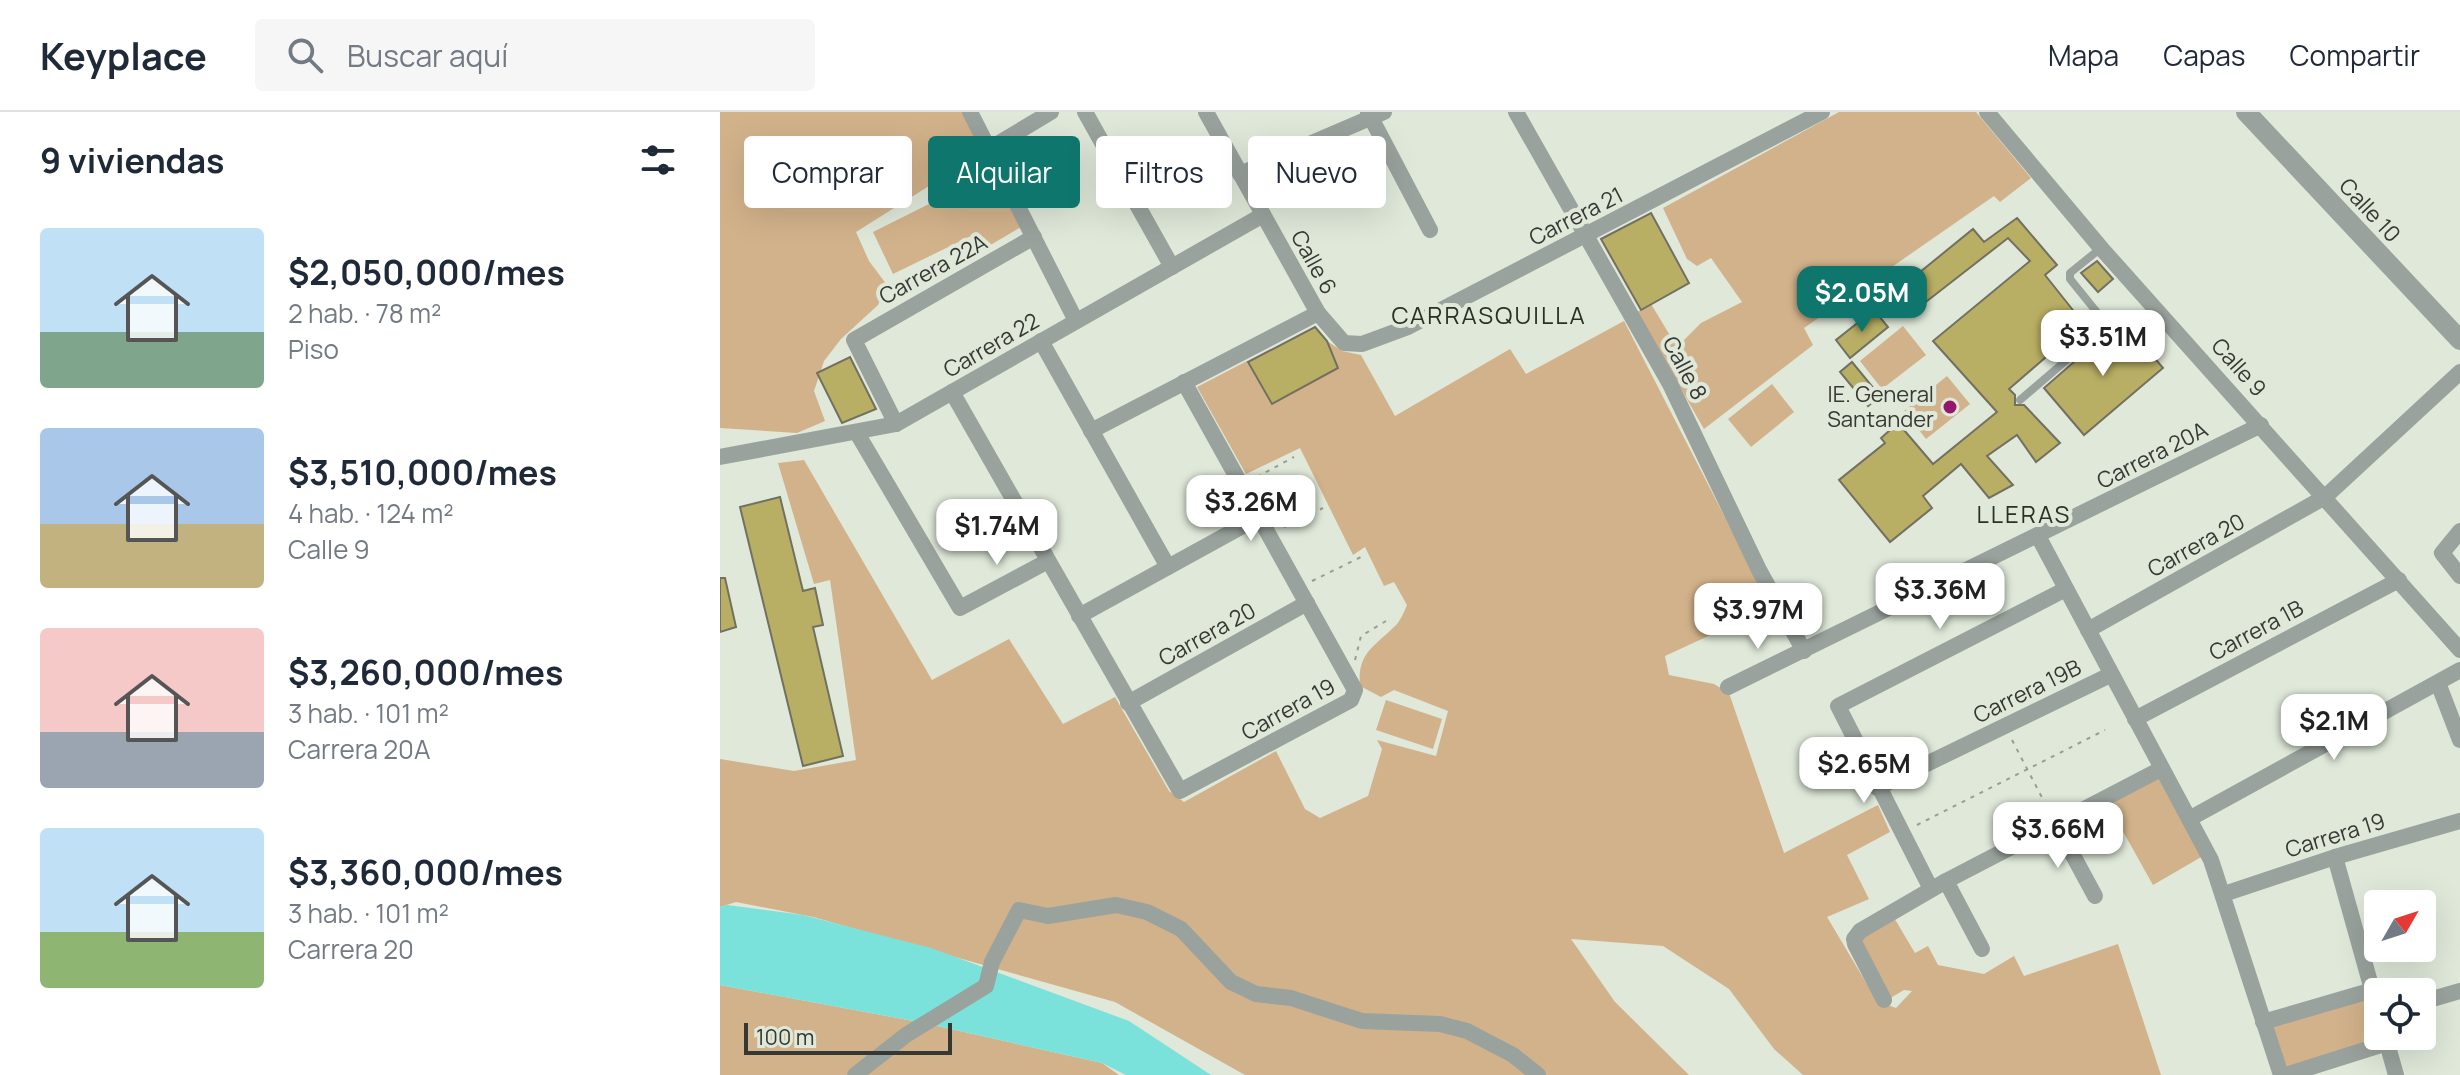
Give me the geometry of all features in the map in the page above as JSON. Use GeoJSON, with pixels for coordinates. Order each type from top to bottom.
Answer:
{"type":"FeatureCollection","features":[{"type":"Feature","properties":{"kind":"street"},"geometry":{"type":"LineString","coordinates":[[970,112],[982,136]]}},
{"type":"Feature","properties":{"kind":"street"},"geometry":{"type":"LineString","coordinates":[[1011,136],[1051,112]]}},
{"type":"Feature","properties":{"kind":"street"},"geometry":{"type":"LineString","coordinates":[[1085,112],[1172,267]]}},
{"type":"Feature","properties":{"kind":"street","name":"Calle 6"},"geometry":{"type":"LineString","coordinates":[[1206,112],[1318,313],[1344,343]]}},
{"type":"Feature","properties":{"kind":"street","name":"Calle 8"},"geometry":{"type":"LineString","coordinates":[[1516,112],[1670,384],[1759,570],[1804,651]]}},
{"type":"Feature","properties":{"kind":"street","name":"Carrera 21"},"geometry":{"type":"LineString","coordinates":[[1344,343],[1362,344],[1408,327],[1822,112]]}},
{"type":"Feature","properties":{"kind":"street","name":"Calle 9"},"geometry":{"type":"LineString","coordinates":[[1987,112],[2101,248],[2460,650]]}},
{"type":"Feature","properties":{"kind":"street","name":"Calle 10"},"geometry":{"type":"LineString","coordinates":[[2246,112],[2460,340]]}},
{"type":"Feature","properties":{"kind":"street"},"geometry":{"type":"LineString","coordinates":[[1240,174],[1375,114],[1430,230]]}},
{"type":"Feature","properties":{"kind":"street"},"geometry":{"type":"LineString","coordinates":[[1019,208],[1076,321]]}},
{"type":"Feature","properties":{"kind":"street","name":"Carrera 22"},"geometry":{"type":"LineString","coordinates":[[720,457],[896,424],[1263,215]]}},
{"type":"Feature","properties":{"kind":"street","name":"Carrera 22A"},"geometry":{"type":"LineString","coordinates":[[896,424],[854,340],[1034,237]]}},
{"type":"Feature","properties":{"kind":"street"},"geometry":{"type":"LineString","coordinates":[[1091,431],[1318,313]]}},
{"type":"Feature","properties":{"kind":"street"},"geometry":{"type":"LineString","coordinates":[[1041,341],[1168,567]]}},
{"type":"Feature","properties":{"kind":"street","name":"Carrera 20"},"geometry":{"type":"LineString","coordinates":[[2088,630],[2325,497],[2460,372]]}},
{"type":"Feature","properties":{"kind":"street","name":"Carrera 19"},"geometry":{"type":"LineString","coordinates":[[1128,703],[1180,791],[1351,700],[1355,690],[1184,382]]}},
{"type":"Feature","properties":{"kind":"street"},"geometry":{"type":"LineString","coordinates":[[952,392],[1128,703]]}},
{"type":"Feature","properties":{"kind":"street","name":"Carrera 20A"},"geometry":{"type":"LineString","coordinates":[[1728,687],[2261,425]]}},
{"type":"Feature","properties":{"kind":"street"},"geometry":{"type":"LineString","coordinates":[[857,433],[960,608],[1048,561]]}},
{"type":"Feature","properties":{"kind":"street"},"geometry":{"type":"LineString","coordinates":[[1079,616],[1259,517]]}},
{"type":"Feature","properties":{"kind":"street"},"geometry":{"type":"LineString","coordinates":[[2460,531],[2442,553],[2460,576]]}},
{"type":"Feature","properties":{"kind":"street"},"geometry":{"type":"LineString","coordinates":[[2038,536],[2064,590],[2189,819],[2224,894],[2263,1022],[2284,1075],[2364,1048]]}},
{"type":"Feature","properties":{"kind":"street","name":"Carrera 1B"},"geometry":{"type":"LineString","coordinates":[[2135,719],[2399,580]]}},
{"type":"Feature","properties":{"kind":"street"},"geometry":{"type":"LineString","coordinates":[[1982,949],[1902,833],[1838,706],[2064,590]]}},
{"type":"Feature","properties":{"kind":"street","name":"Carrera 20"},"geometry":{"type":"LineString","coordinates":[[1128,703],[1303,595]]}},
{"type":"Feature","properties":{"kind":"street"},"geometry":{"type":"LineString","coordinates":[[2189,819],[2460,670]]}},
{"type":"Feature","properties":{"kind":"street","name":"Carrera 19B"},"geometry":{"type":"LineString","coordinates":[[1877,788],[2110,675]]}},
{"type":"Feature","properties":{"kind":"street"},"geometry":{"type":"LineString","coordinates":[[2438,683],[2460,740]]}},
{"type":"Feature","properties":{"kind":"street"},"geometry":{"type":"LineString","coordinates":[[1884,1000],[1854,939],[1860,931],[1938,885],[2161,769]]}},
{"type":"Feature","properties":{"kind":"street","name":"Carrera 19"},"geometry":{"type":"LineString","coordinates":[[2224,894],[2335,857],[2460,821]]}},
{"type":"Feature","properties":{"kind":"street"},"geometry":{"type":"LineString","coordinates":[[2056,824],[2095,896]]}},
{"type":"Feature","properties":{"kind":"street"},"geometry":{"type":"LineString","coordinates":[[2335,857],[2370,978]]}},
{"type":"Feature","properties":{"kind":"street"},"geometry":{"type":"LineString","coordinates":[[855,1075],[906,1035],[986,986],[992,962],[1019,910],[1048,916],[1116,905],[1147,912],[1181,929],[1231,982],[1256,994],[1291,998],[1362,1021],[1440,1024],[1467,1031],[1513,1055],[1538,1075]]}},
{"type":"Feature","properties":{"kind":"street"},"geometry":{"type":"LineString","coordinates":[[2436,998],[2460,991]]}},
{"type":"Feature","properties":{"kind":"street"},"geometry":{"type":"LineString","coordinates":[[2263,1022],[2364,993]]}},
{"type":"Feature","properties":{"kind":"street"},"geometry":{"type":"LineString","coordinates":[[2389,1050],[2396,1075]]}},
{"type":"Feature","properties":{"kind":"lane"},"geometry":{"type":"LineString","coordinates":[[2020,400],[2104,328],[2104,321],[2070,279],[2070,273],[2101,248]]}},
{"type":"Feature","properties":{"kind":"path"},"geometry":{"type":"LineString","coordinates":[[1242,485],[1294,457]]}},
{"type":"Feature","properties":{"kind":"path"},"geometry":{"type":"LineString","coordinates":[[1269,535],[1323,508]]}},
{"type":"Feature","properties":{"kind":"path"},"geometry":{"type":"LineString","coordinates":[[1303,595],[1361,557]]}},
{"type":"Feature","properties":{"kind":"path"},"geometry":{"type":"LineString","coordinates":[[1347,675],[1359,651],[1361,636],[1386,621]]}},
{"type":"Feature","properties":{"kind":"path"},"geometry":{"type":"LineString","coordinates":[[2005,726],[2056,824]]}},
{"type":"Feature","properties":{"kind":"path"},"geometry":{"type":"LineString","coordinates":[[1902,833],[2105,730]]}},
{"type":"Feature","properties":{"kind":"shaded area"},"geometry":{"type":"Polygon","coordinates":[[[720,112],[965,112],[977,136],[928,136],[928,187],[912,197],[912,136],[744,136],[744,208],[894,208],[856,232],[869,261],[887,285],[878,305],[841,339],[824,361],[814,391],[825,421],[797,433],[720,428],[720,112]]]}},
{"type":"Feature","properties":{"kind":"shaded area"},"geometry":{"type":"Polygon","coordinates":[[[1839,112],[1976,112],[2031,178],[2000,202],[1994,196],[1804,328],[1813,345],[1704,429],[1637,312],[1651,304],[1677,347],[1701,323],[1742,302],[1711,258],[1697,266],[1687,259],[1663,208],[1839,112]]]}},
{"type":"Feature","properties":{"kind":"shaded area"},"geometry":{"type":"Polygon","coordinates":[[[928,204],[928,208],[1012,208],[1021,227],[982,250],[975,234],[893,274],[873,232],[928,204]]]}},
{"type":"Feature","properties":{"kind":"shaded area"},"geometry":{"type":"Polygon","coordinates":[[[1624,321],[1771,607],[1665,656],[1669,675],[1714,684],[1729,693],[1784,853],[1878,805],[1890,832],[1847,855],[1869,899],[1827,917],[1877,1001],[1896,1008],[1912,991],[1904,990],[1887,1000],[1857,939],[1893,916],[1915,953],[1928,946],[1938,965],[1984,974],[2014,956],[2024,976],[2118,944],[2161,1075],[1803,1075],[1774,1049],[1729,989],[1663,946],[1571,939],[1615,1002],[1689,1075],[1245,1075],[1115,1002],[813,917],[736,902],[720,907],[720,759],[794,771],[856,760],[830,580],[814,584],[778,463],[804,460],[932,680],[1009,639],[1063,724],[1115,697],[1169,791],[1184,802],[1276,751],[1305,809],[1320,818],[1368,796],[1382,749],[1377,740],[1436,756],[1448,711],[1394,690],[1381,697],[1360,686],[1364,658],[1396,625],[1407,605],[1394,582],[1384,586],[1365,547],[1353,555],[1300,448],[1246,474],[1197,387],[1247,361],[1272,403],[1327,341],[1342,351],[1361,355],[1395,416],[1510,349],[1526,374],[1624,321]]]}},
{"type":"Feature","properties":{"kind":"shaded area"},"geometry":{"type":"Polygon","coordinates":[[[1903,326],[1926,355],[1882,389],[1860,361],[1903,326]]]}},
{"type":"Feature","properties":{"kind":"shaded area"},"geometry":{"type":"Polygon","coordinates":[[[1947,376],[1970,404],[1926,439],[1904,411],[1947,376]]]}},
{"type":"Feature","properties":{"kind":"shaded area"},"geometry":{"type":"Polygon","coordinates":[[[1772,384],[1794,412],[1751,447],[1728,419],[1772,384]]]}},
{"type":"Feature","properties":{"kind":"shaded area"},"geometry":{"type":"Polygon","coordinates":[[[1386,700],[1442,719],[1433,749],[1376,730],[1386,700]]]}},
{"type":"Feature","properties":{"kind":"shaded area"},"geometry":{"type":"Polygon","coordinates":[[[2158,777],[2203,856],[2153,885],[2107,803],[2158,777]]]}},
{"type":"Feature","properties":{"kind":"shaded area"},"geometry":{"type":"Polygon","coordinates":[[[720,985],[924,1023],[1102,1063],[1119,1075],[720,1075],[720,985]]]}},
{"type":"Feature","properties":{"kind":"shaded area"},"geometry":{"type":"Polygon","coordinates":[[[2364,999],[2364,1045],[2284,1070],[2269,1026],[2364,999]]]}},
{"type":"Feature","properties":{"kind":"water"},"geometry":{"type":"Polygon","coordinates":[[[727,905],[803,915],[931,948],[1129,1021],[1211,1075],[1126,1075],[1102,1063],[924,1023],[720,985],[720,907],[727,905]]]}},
{"type":"Feature","properties":{"kind":"building"},"geometry":{"type":"Polygon","coordinates":[[[1651,213],[1689,283],[1641,310],[1601,239],[1651,213]]]}},
{"type":"Feature","properties":{"kind":"building"},"geometry":{"type":"Polygon","coordinates":[[[2017,218],[2057,265],[2045,275],[2084,324],[2009,389],[2015,395],[2015,405],[2024,405],[2060,443],[2036,462],[2017,435],[1987,456],[2013,485],[1989,498],[1961,464],[1923,496],[1932,508],[1890,542],[1839,480],[1885,443],[1881,438],[1898,423],[1933,464],[1997,412],[1933,341],[2030,261],[2008,238],[1922,305],[1904,285],[1973,229],[1984,242],[2017,218]]]}},
{"type":"Feature","properties":{"kind":"building"},"geometry":{"type":"Polygon","coordinates":[[[2097,261],[2113,279],[2098,292],[2081,273],[2097,261]]]}},
{"type":"Feature","properties":{"kind":"building"},"geometry":{"type":"Polygon","coordinates":[[[1874,310],[1888,327],[1850,358],[1836,340],[1874,310]]]}},
{"type":"Feature","properties":{"kind":"building"},"geometry":{"type":"Polygon","coordinates":[[[2122,320],[2163,368],[2084,435],[2044,388],[2122,320]]]}},
{"type":"Feature","properties":{"kind":"building"},"geometry":{"type":"Polygon","coordinates":[[[1315,327],[1327,341],[1338,368],[1272,404],[1248,362],[1315,327]]]}},
{"type":"Feature","properties":{"kind":"building"},"geometry":{"type":"Polygon","coordinates":[[[850,357],[876,409],[842,423],[817,373],[850,357]]]}},
{"type":"Feature","properties":{"kind":"building"},"geometry":{"type":"Polygon","coordinates":[[[1852,362],[1880,396],[1868,406],[1840,372],[1852,362]]]}},
{"type":"Feature","properties":{"kind":"building"},"geometry":{"type":"Polygon","coordinates":[[[780,497],[803,591],[815,588],[823,625],[813,627],[843,756],[803,766],[740,507],[780,497]]]}},
{"type":"Feature","properties":{"kind":"building"},"geometry":{"type":"Polygon","coordinates":[[[720,578],[725,578],[736,627],[720,632],[720,578]]]}},
{"type":"Feature","properties":{"kind":"place","name":"IE. General Santander"},"geometry":{"type":"Point","coordinates":[1950,407]}},
{"type":"Feature","properties":{"kind":"district","name":"CARRASQUILLA"},"geometry":{"type":"Point","coordinates":[1489,314]}},
{"type":"Feature","properties":{"kind":"district","name":"LLERAS"},"geometry":{"type":"Point","coordinates":[2024,513]}}]}
